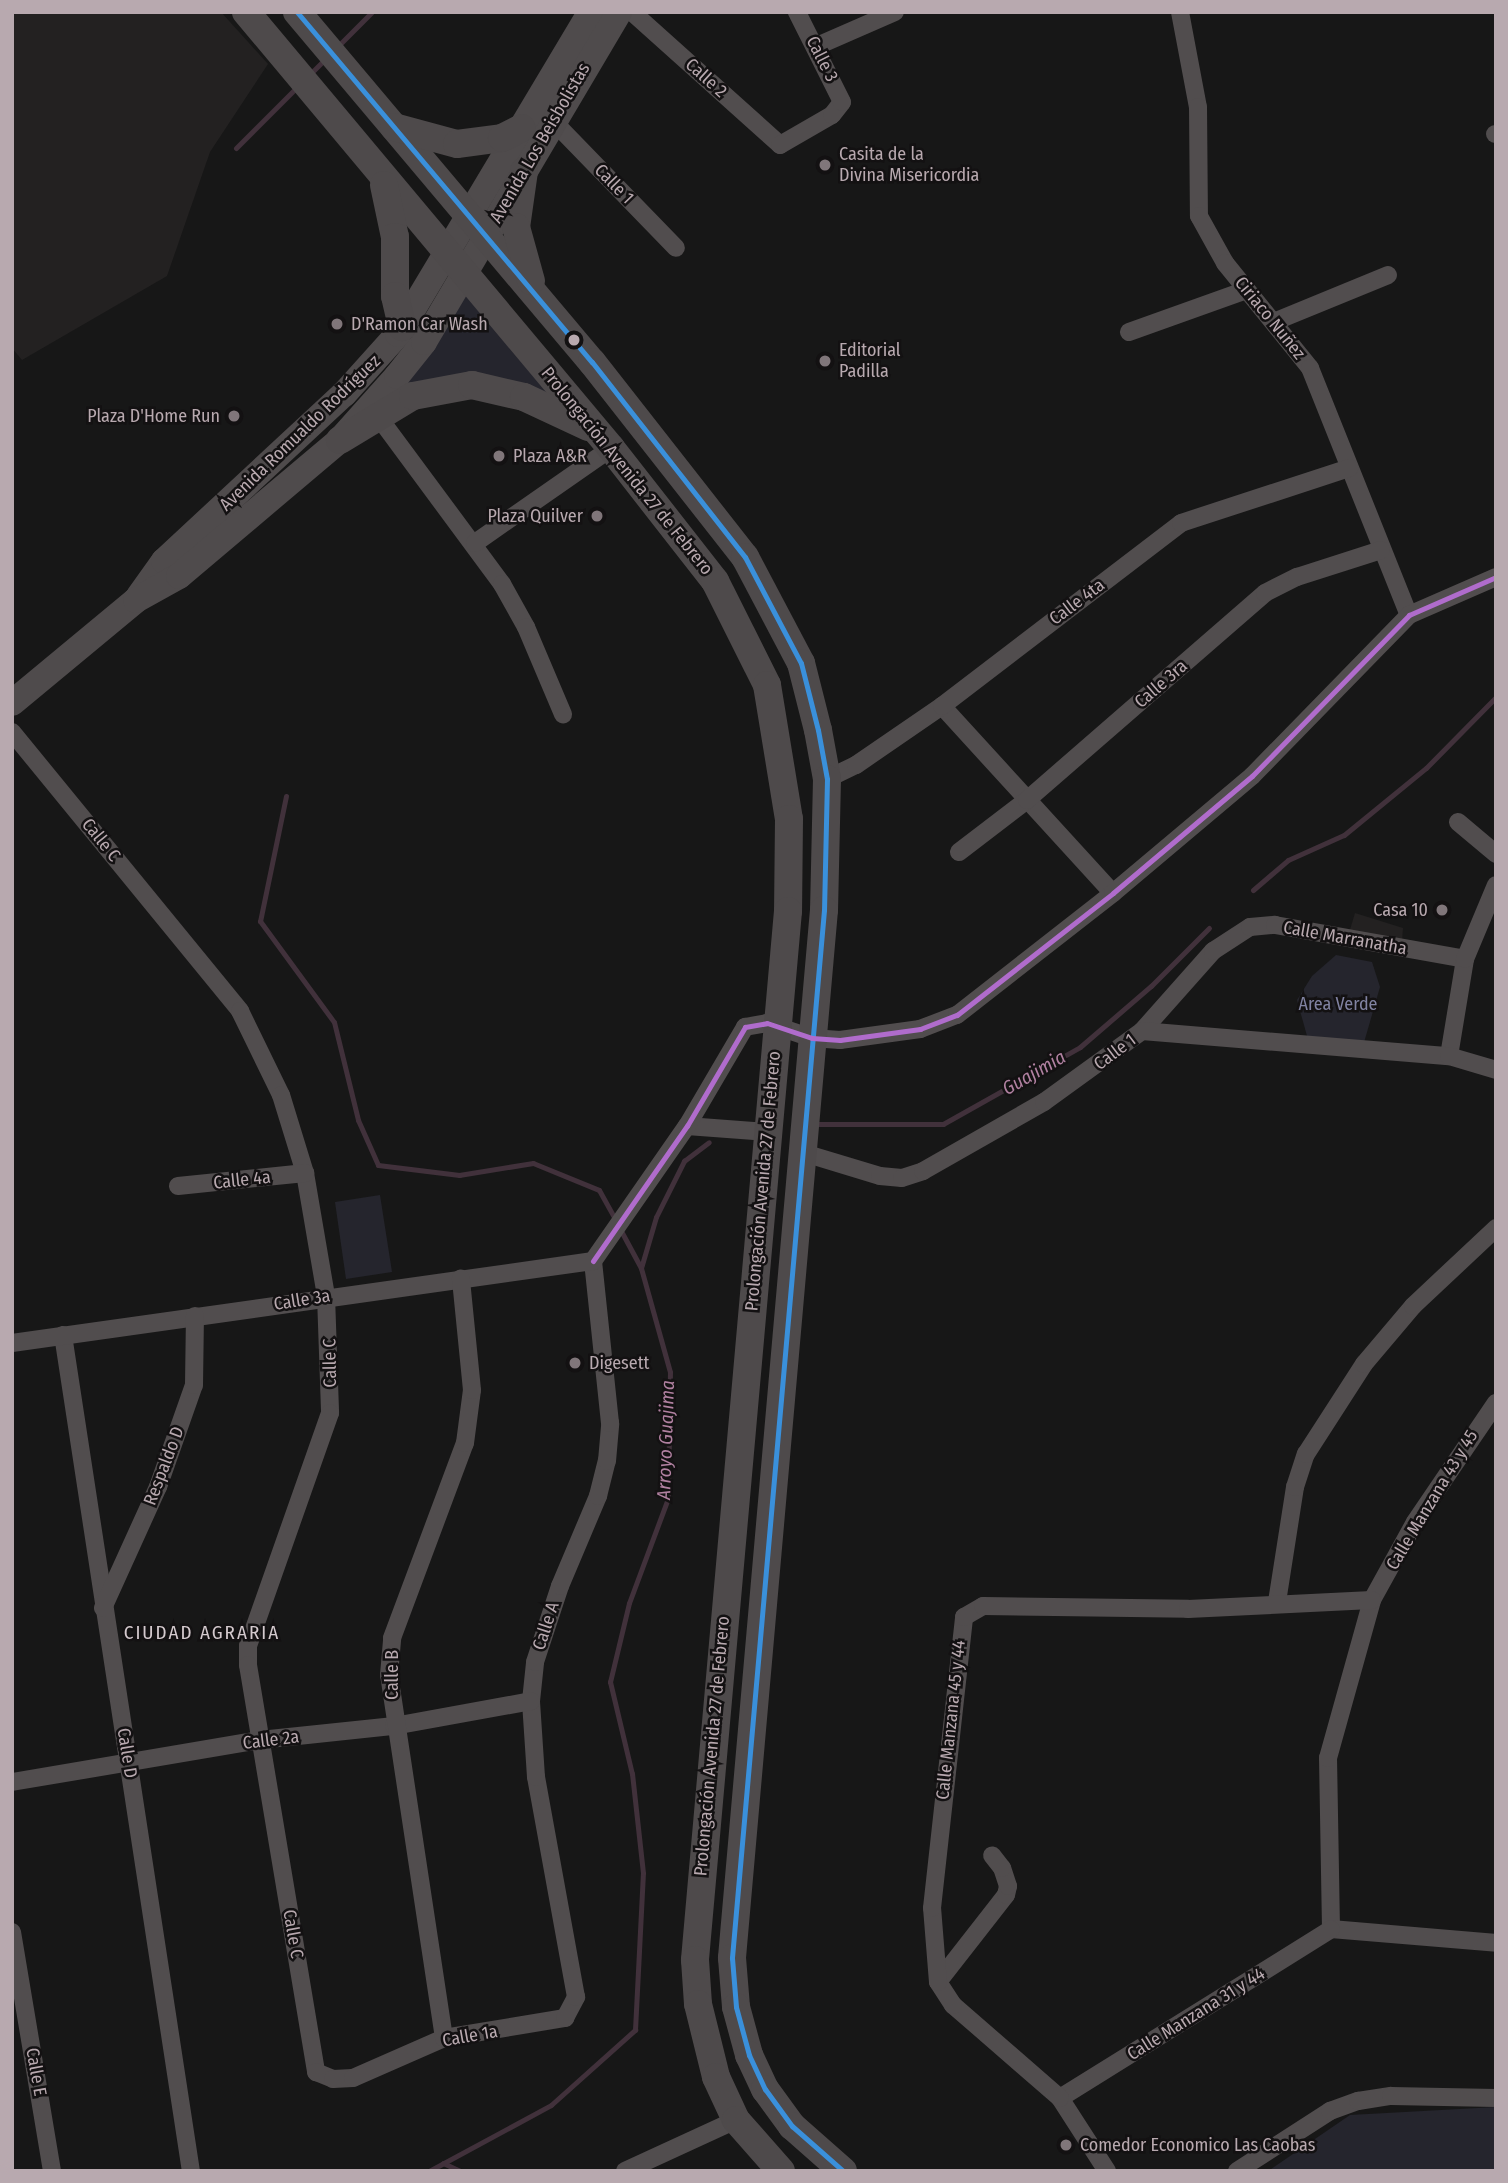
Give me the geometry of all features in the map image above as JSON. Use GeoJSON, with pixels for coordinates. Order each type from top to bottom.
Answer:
{"type":"FeatureCollection","features":[{"type":"Feature","properties":{"kind":"main road","name":"Prolongación Avenida 27 de Febrero"},"geometry":{"type":"LineString","coordinates":[[246,12],[306,88],[604,439],[715,581],[766,685],[789,819],[788,911],[695,1960],[705,2043],[736,2120],[780,2171]]}},
{"type":"Feature","properties":{"kind":"main road","name":"Avenida Los Beisbolistas"},"geometry":{"type":"LineString","coordinates":[[445,252],[591,12]]}},
{"type":"Feature","properties":{"kind":"main road","name":"Avenida Los Beisbolistas"},"geometry":{"type":"LineString","coordinates":[[464,275],[552,120],[618,12]]}},
{"type":"Feature","properties":{"kind":"main road","name":"Prolongación Avenida 27 de Febrero"},"geometry":{"type":"LineString","coordinates":[[305,21],[468,214],[745,558],[801,663],[827,779],[824,910],[732,1958],[736,2007],[749,2055],[765,2089],[792,2126],[843,2171]]}},
{"type":"Feature","properties":{"kind":"main road"},"geometry":{"type":"LineString","coordinates":[[391,125],[434,141],[457,144],[502,138],[522,128]]}},
{"type":"Feature","properties":{"kind":"main road"},"geometry":{"type":"LineString","coordinates":[[524,171],[518,240],[543,306]]}},
{"type":"Feature","properties":{"kind":"main road"},"geometry":{"type":"LineString","coordinates":[[381,175],[395,237],[395,296],[402,327]]}},
{"type":"Feature","properties":{"kind":"main road","name":"Avenida Romualdo Rodríguez"},"geometry":{"type":"LineString","coordinates":[[136,600],[164,561],[344,394],[402,327],[445,252]]}},
{"type":"Feature","properties":{"kind":"main road","name":"Avenida Romualdo Rodríguez"},"geometry":{"type":"LineString","coordinates":[[12,703],[136,600],[179,576],[340,440],[424,342],[464,275]]}},
{"type":"Feature","properties":{"kind":"main road"},"geometry":{"type":"LineString","coordinates":[[340,440],[377,415],[413,396],[472,385],[524,397],[604,439]]}},
{"type":"Feature","properties":{"kind":"street","name":"Calle 2"},"geometry":{"type":"LineString","coordinates":[[632,12],[780,145],[841,107]]}},
{"type":"Feature","properties":{"kind":"street","name":"Calle 3"},"geometry":{"type":"LineString","coordinates":[[797,12],[817,46],[841,97],[841,107]]}},
{"type":"Feature","properties":{"kind":"street"},"geometry":{"type":"LineString","coordinates":[[817,46],[895,12]]}},
{"type":"Feature","properties":{"kind":"street","name":"Ciriaco Nuñez"},"geometry":{"type":"LineString","coordinates":[[1180,12],[1198,107],[1199,216],[1246,290],[1276,321],[1310,368],[1409,615]]}},
{"type":"Feature","properties":{"kind":"street","name":"Calle 1"},"geometry":{"type":"LineString","coordinates":[[552,120],[676,248]]}},
{"type":"Feature","properties":{"kind":"street"},"geometry":{"type":"LineString","coordinates":[[1276,321],[1388,275]]}},
{"type":"Feature","properties":{"kind":"street"},"geometry":{"type":"LineString","coordinates":[[1129,332],[1246,290]]}},
{"type":"Feature","properties":{"kind":"street"},"geometry":{"type":"LineString","coordinates":[[377,415],[475,543],[526,627],[563,714]]}},
{"type":"Feature","properties":{"kind":"street"},"geometry":{"type":"LineString","coordinates":[[475,543],[604,439]]}},
{"type":"Feature","properties":{"kind":"street","name":"Calle 4ta"},"geometry":{"type":"LineString","coordinates":[[827,779],[856,765],[942,706],[1181,523],[1349,468]]}},
{"type":"Feature","properties":{"kind":"street","name":"Calle 3ra"},"geometry":{"type":"LineString","coordinates":[[959,852],[1027,800],[1265,593],[1297,577],[1381,550]]}},
{"type":"Feature","properties":{"kind":"street"},"geometry":{"type":"LineString","coordinates":[[593,1261],[687,1126],[745,1027],[777,1025],[812,1038],[840,1040],[920,1029],[957,1015],[1113,893],[1252,776],[1409,615],[1496,577]]}},
{"type":"Feature","properties":{"kind":"street"},"geometry":{"type":"LineString","coordinates":[[942,706],[1113,893]]}},
{"type":"Feature","properties":{"kind":"street","name":"Calle C"},"geometry":{"type":"LineString","coordinates":[[12,732],[240,1011],[281,1095],[305,1173],[326,1296],[330,1413],[248,1646],[260,1740],[316,2072]]}},
{"type":"Feature","properties":{"kind":"street"},"geometry":{"type":"LineString","coordinates":[[1458,822],[1496,854]]}},
{"type":"Feature","properties":{"kind":"street"},"geometry":{"type":"LineString","coordinates":[[1449,1056],[1465,959],[1496,885]]}},
{"type":"Feature","properties":{"kind":"street","name":"Calle Marranatha"},"geometry":{"type":"LineString","coordinates":[[1142,1031],[1213,951],[1250,927],[1275,925],[1465,959]]}},
{"type":"Feature","properties":{"kind":"street","name":"Calle 1"},"geometry":{"type":"LineString","coordinates":[[804,1153],[880,1177],[902,1178],[923,1171],[1044,1102],[1142,1031],[1449,1056],[1496,1070]]}},
{"type":"Feature","properties":{"kind":"street"},"geometry":{"type":"LineString","coordinates":[[687,1126],[767,1132]]}},
{"type":"Feature","properties":{"kind":"street","name":"Calle 4a"},"geometry":{"type":"LineString","coordinates":[[178,1186],[305,1173]]}},
{"type":"Feature","properties":{"kind":"street"},"geometry":{"type":"LineString","coordinates":[[1277,1602],[1295,1486],[1306,1454],[1364,1364],[1413,1306],[1496,1228]]}},
{"type":"Feature","properties":{"kind":"street","name":"Calle 3a"},"geometry":{"type":"LineString","coordinates":[[12,1343],[326,1296],[593,1261]]}},
{"type":"Feature","properties":{"kind":"street","name":"Calle A"},"geometry":{"type":"LineString","coordinates":[[576,1997],[537,1777],[531,1701],[535,1662],[559,1586],[598,1496],[607,1461],[610,1410],[593,1261]]}},
{"type":"Feature","properties":{"kind":"street","name":"Calle B"},"geometry":{"type":"LineString","coordinates":[[444,2038],[394,1726],[389,1675],[392,1638],[464,1443],[472,1390],[461,1279]]}},
{"type":"Feature","properties":{"kind":"street","name":"Respaldo D"},"geometry":{"type":"LineString","coordinates":[[103,1608],[158,1487],[194,1385],[198,1351],[195,1317]]}},
{"type":"Feature","properties":{"kind":"street","name":"Calle D"},"geometry":{"type":"LineString","coordinates":[[63,1335],[191,2171]]}},
{"type":"Feature","properties":{"kind":"street","name":"Calle Manzana 43 y 45"},"geometry":{"type":"LineString","coordinates":[[1331,1929],[1328,1758],[1372,1600],[1415,1522],[1496,1403]]}},
{"type":"Feature","properties":{"kind":"street","name":"Calle Manzana 45 y 44"},"geometry":{"type":"LineString","coordinates":[[1107,2171],[1060,2098],[953,2005],[939,1982],[932,1908],[964,1617],[983,1606],[1188,1609],[1277,1602],[1372,1600]]}},
{"type":"Feature","properties":{"kind":"street","name":"Calle 2a"},"geometry":{"type":"LineString","coordinates":[[12,1782],[260,1740],[394,1726],[531,1701]]}},
{"type":"Feature","properties":{"kind":"street"},"geometry":{"type":"LineString","coordinates":[[939,1982],[1006,1895],[1009,1886],[1002,1868],[992,1855]]}},
{"type":"Feature","properties":{"kind":"street"},"geometry":{"type":"LineString","coordinates":[[1331,1929],[1496,1943]]}},
{"type":"Feature","properties":{"kind":"street","name":"Calle Manzana 31 y 44"},"geometry":{"type":"LineString","coordinates":[[1060,2098],[1331,1929]]}},
{"type":"Feature","properties":{"kind":"street","name":"Calle E"},"geometry":{"type":"LineString","coordinates":[[12,1932],[52,2171]]}},
{"type":"Feature","properties":{"kind":"street","name":"Calle 1a"},"geometry":{"type":"LineString","coordinates":[[316,2072],[332,2079],[354,2078],[444,2038],[545,2024],[565,2018],[576,1997]]}},
{"type":"Feature","properties":{"kind":"street"},"geometry":{"type":"LineString","coordinates":[[1237,2171],[1330,2111],[1359,2101],[1391,2096],[1496,2098]]}},
{"type":"Feature","properties":{"kind":"street"},"geometry":{"type":"LineString","coordinates":[[625,2171],[736,2120]]}},
{"type":"Feature","properties":{"kind":"shaded area"},"geometry":{"type":"Polygon","coordinates":[[[12,12],[221,12],[268,64],[210,152],[167,276],[22,360],[12,348],[12,12]]]}},
{"type":"Feature","properties":{"kind":"shaded area"},"geometry":{"type":"Polygon","coordinates":[[[1355,913],[1403,928],[1402,942],[1349,933],[1355,913]]]}},
{"type":"Feature","properties":{"kind":"green space"},"geometry":{"type":"Polygon","coordinates":[[[466,294],[565,409],[410,390],[407,382],[466,294]]]}},
{"type":"Feature","properties":{"kind":"green space","name":"Area Verde"},"geometry":{"type":"Polygon","coordinates":[[[1336,955],[1372,962],[1380,987],[1363,1046],[1309,1043],[1297,1000],[1312,976],[1336,955]]]}},
{"type":"Feature","properties":{"kind":"green space"},"geometry":{"type":"Polygon","coordinates":[[[380,1195],[392,1272],[346,1279],[335,1202],[380,1195]]]}},
{"type":"Feature","properties":{"kind":"green space"},"geometry":{"type":"Polygon","coordinates":[[[1496,2107],[1496,2171],[1268,2171],[1350,2115],[1496,2107]]]}},
{"type":"Feature","properties":{"kind":"waterway","name":"Arroyo Guajima"},"geometry":{"type":"LineString","coordinates":[[337,47],[372,12]]}},
{"type":"Feature","properties":{"kind":"waterway","name":"Arroyo Guajima"},"geometry":{"type":"LineString","coordinates":[[310,74],[325,59]]}},
{"type":"Feature","properties":{"kind":"waterway","name":"Arroyo Guajima"},"geometry":{"type":"LineString","coordinates":[[236,148],[298,86]]}},
{"type":"Feature","properties":{"kind":"waterway","name":"Guajimia"},"geometry":{"type":"LineString","coordinates":[[1253,890],[1288,860],[1344,835],[1426,768],[1496,697]]}},
{"type":"Feature","properties":{"kind":"waterway","name":"Arroyo Guajima"},"geometry":{"type":"LineString","coordinates":[[286,796],[260,921],[334,1022],[358,1120],[378,1165],[459,1175],[533,1163],[599,1190],[616,1221]]}},
{"type":"Feature","properties":{"kind":"waterway","name":"Guajimia"},"geometry":{"type":"LineString","coordinates":[[818,1124],[943,1124],[1080,1047],[1151,986],[1209,928]]}},
{"type":"Feature","properties":{"kind":"waterway","name":"Guajimia"},"geometry":{"type":"LineString","coordinates":[[641,1268],[656,1217],[684,1161],[709,1142]]}},
{"type":"Feature","properties":{"kind":"waterway","name":"Arroyo Guajima"},"geometry":{"type":"LineString","coordinates":[[429,2171],[551,2105],[635,2030],[643,1873],[632,1774],[610,1682],[629,1603],[668,1498],[670,1372],[641,1268],[620,1229]]}},
{"type":"Feature","properties":{"kind":"waterway"},"geometry":{"type":"LineString","coordinates":[[443,2163],[460,2171]]}},
{"type":"Feature","properties":{"kind":"transit line"},"geometry":{"type":"LineString","coordinates":[[297,12],[592,362],[745,557],[801,663],[818,730],[827,779],[824,910],[732,1958],[736,2007],[749,2055],[765,2089],[792,2126],[843,2171]]}},
{"type":"Feature","properties":{"kind":"transit line"},"geometry":{"type":"LineString","coordinates":[[593,1261],[687,1126],[745,1027],[767,1023],[812,1038],[840,1040],[920,1029],[957,1015],[1113,893],[1252,776],[1409,615],[1496,577]]}},
{"type":"Feature","properties":{"kind":"place","name":"Casita de la Divina Misericordia"},"geometry":{"type":"Point","coordinates":[825,165]}},
{"type":"Feature","properties":{"kind":"place","name":"D'Ramon Car Wash"},"geometry":{"type":"Point","coordinates":[337,324]}},
{"type":"Feature","properties":{"kind":"place","name":"Editorial Padilla"},"geometry":{"type":"Point","coordinates":[825,361]}},
{"type":"Feature","properties":{"kind":"place","name":"Plaza D'Home Run"},"geometry":{"type":"Point","coordinates":[234,416]}},
{"type":"Feature","properties":{"kind":"place","name":"Plaza A&R"},"geometry":{"type":"Point","coordinates":[499,456]}},
{"type":"Feature","properties":{"kind":"place","name":"Plaza Quilver"},"geometry":{"type":"Point","coordinates":[597,516]}},
{"type":"Feature","properties":{"kind":"place","name":"Casa 10"},"geometry":{"type":"Point","coordinates":[1442,910]}},
{"type":"Feature","properties":{"kind":"place","name":"Digesett"},"geometry":{"type":"Point","coordinates":[575,1363]}},
{"type":"Feature","properties":{"kind":"place","name":"Comedor Economico Las Caobas"},"geometry":{"type":"Point","coordinates":[1066,2145]}},
{"type":"Feature","properties":{"kind":"district","name":"CIUDAD AGRARIA"},"geometry":{"type":"Point","coordinates":[202,1633]}}]}
